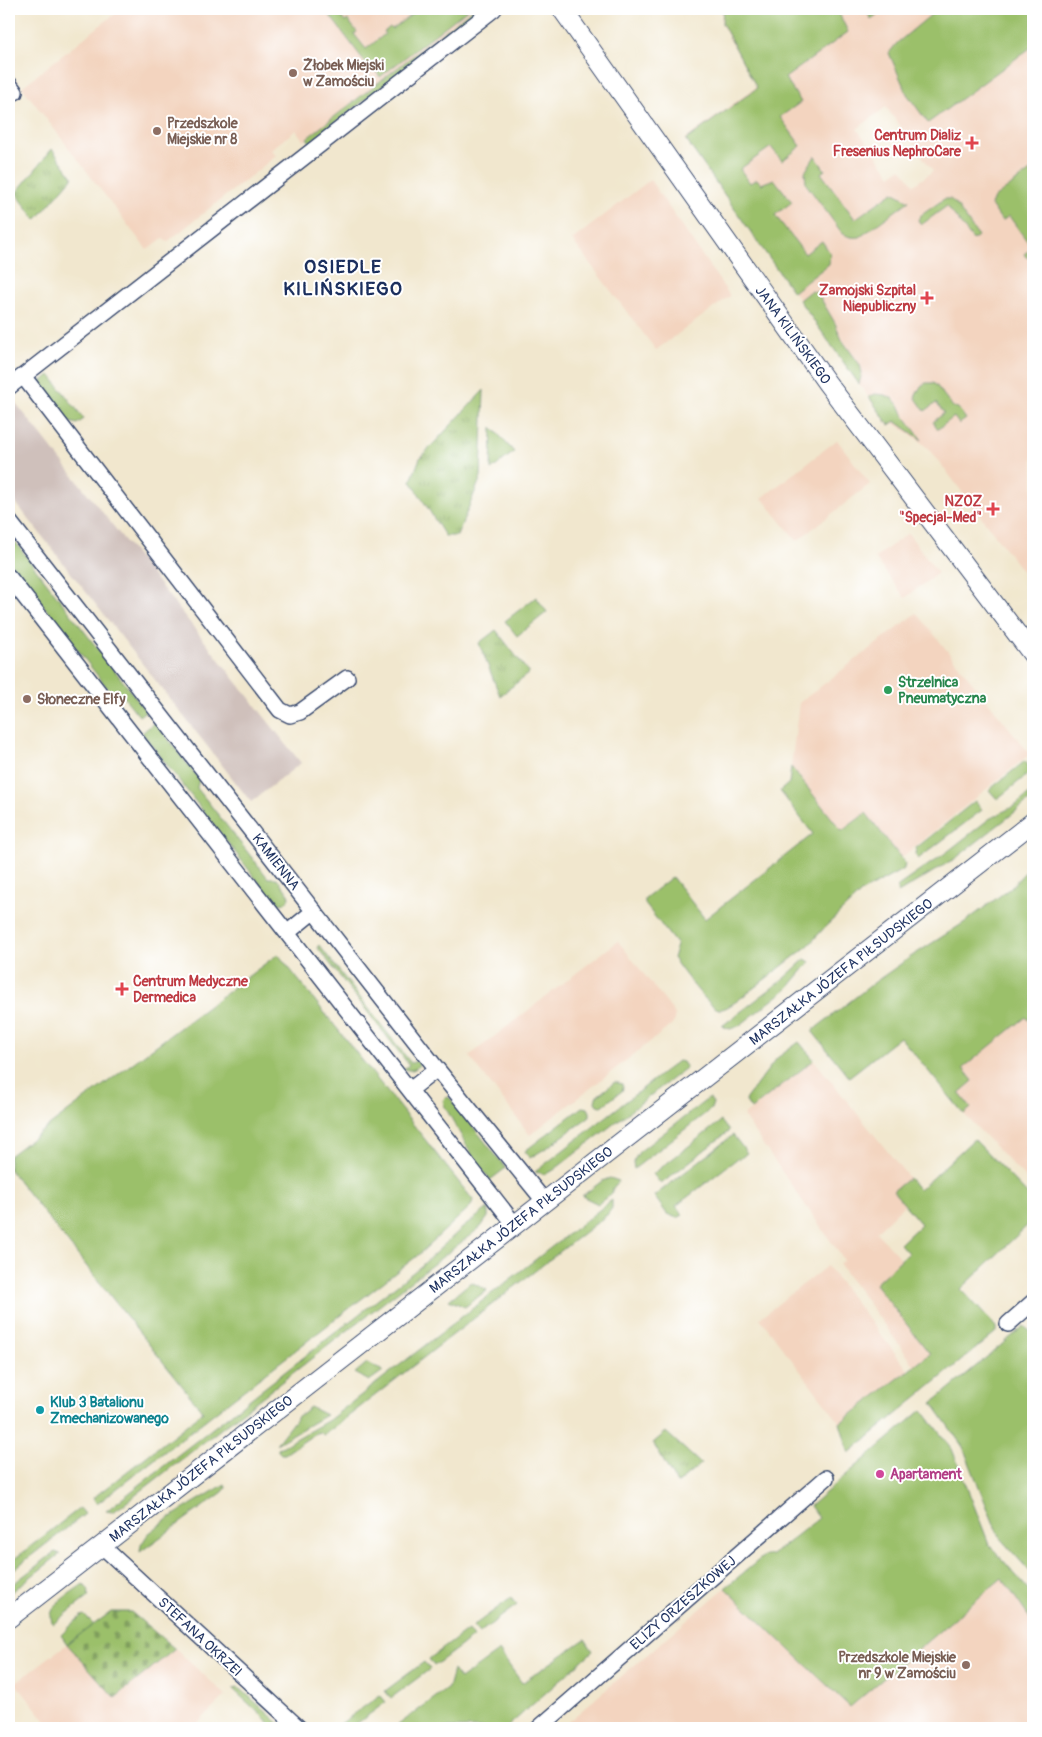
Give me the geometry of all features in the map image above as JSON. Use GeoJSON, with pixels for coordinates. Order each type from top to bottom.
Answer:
{"type":"FeatureCollection","features":[{"type":"Feature","properties":{"kind":"street"},"geometry":{"type":"LineString","coordinates":[[9,387],[494,9]]}},
{"type":"Feature","properties":{"kind":"street","name":"JANA KILIŃSKIEGO"},"geometry":{"type":"LineString","coordinates":[[562,9],[827,382],[1033,655]]}},
{"type":"Feature","properties":{"kind":"street"},"geometry":{"type":"LineString","coordinates":[[23,376],[280,710],[290,715],[300,712],[347,678]]}},
{"type":"Feature","properties":{"kind":"street","name":"KAMIENNA"},"geometry":{"type":"LineString","coordinates":[[9,521],[437,1069],[545,1202]]}},
{"type":"Feature","properties":{"kind":"street"},"geometry":{"type":"LineString","coordinates":[[9,577],[515,1225]]}},
{"type":"Feature","properties":{"kind":"street","name":"MARSZAŁKA JÓZEFA PIŁSUDSKIEGO"},"geometry":{"type":"LineString","coordinates":[[9,1618],[1033,822]]}},
{"type":"Feature","properties":{"kind":"street"},"geometry":{"type":"LineString","coordinates":[[287,932],[314,911]]}},
{"type":"Feature","properties":{"kind":"street"},"geometry":{"type":"LineString","coordinates":[[410,1090],[437,1069]]}},
{"type":"Feature","properties":{"kind":"street"},"geometry":{"type":"LineString","coordinates":[[1008,1324],[1033,1302]]}},
{"type":"Feature","properties":{"kind":"street","name":"ELIZY ORZESZKOWEJ"},"geometry":{"type":"LineString","coordinates":[[539,1728],[826,1478]]}},
{"type":"Feature","properties":{"kind":"street","name":"STEFANA OKRZEI"},"geometry":{"type":"LineString","coordinates":[[102,1546],[299,1728]]}},
{"type":"Feature","properties":{"kind":"shaded area"},"geometry":{"type":"Polygon","coordinates":[[[121,9],[473,9],[304,141],[296,130],[271,149],[276,156],[167,242],[163,238],[147,250],[22,87],[121,9]]]}},
{"type":"Feature","properties":{"kind":"shaded area","name":"Zamojski Szpital Niepubliczny"},"geometry":{"type":"Polygon","coordinates":[[[722,9],[865,9],[871,19],[885,9],[938,9],[897,43],[928,123],[1033,46],[1033,169],[994,198],[991,205],[1001,221],[1009,216],[1032,248],[1026,257],[1033,259],[1033,585],[931,451],[894,423],[889,426],[807,310],[860,381],[862,373],[860,365],[810,291],[799,300],[685,139],[756,87],[721,23],[722,9]],[[886,107],[857,129],[891,175],[901,168],[914,185],[933,171],[886,107]],[[807,168],[848,237],[856,238],[909,201],[893,192],[855,219],[821,173],[824,170],[807,168]],[[944,199],[920,216],[948,206],[953,201],[944,199]],[[936,385],[925,411],[936,403],[944,414],[953,408],[936,385]],[[869,397],[889,425],[895,421],[921,438],[893,399],[869,397]]]}},
{"type":"Feature","properties":{"kind":"shaded area"},"geometry":{"type":"Polygon","coordinates":[[[650,180],[730,296],[656,350],[572,240],[650,180]]]}},
{"type":"Feature","properties":{"kind":"shaded area"},"geometry":{"type":"Polygon","coordinates":[[[15,402],[301,763],[251,802],[9,494],[9,407],[15,402]]]}},
{"type":"Feature","properties":{"kind":"shaded area"},"geometry":{"type":"Polygon","coordinates":[[[837,440],[870,484],[797,541],[762,498],[837,440]]]}},
{"type":"Feature","properties":{"kind":"shaded area"},"geometry":{"type":"Polygon","coordinates":[[[908,533],[938,573],[905,598],[875,558],[908,533]]]}},
{"type":"Feature","properties":{"kind":"shaded area"},"geometry":{"type":"Polygon","coordinates":[[[917,613],[1030,754],[901,858],[866,813],[842,832],[791,767],[799,703],[917,613]]]}},
{"type":"Feature","properties":{"kind":"shaded area"},"geometry":{"type":"Polygon","coordinates":[[[618,941],[675,1014],[673,1024],[530,1135],[469,1056],[618,941]]]}},
{"type":"Feature","properties":{"kind":"shaded area"},"geometry":{"type":"Polygon","coordinates":[[[1026,1017],[1033,1025],[1033,1186],[964,1114],[971,1108],[959,1093],[973,1081],[962,1068],[1026,1017]]]}},
{"type":"Feature","properties":{"kind":"shaded area"},"geometry":{"type":"Polygon","coordinates":[[[814,1060],[909,1178],[893,1191],[904,1205],[876,1232],[901,1259],[875,1284],[930,1354],[915,1366],[839,1264],[844,1260],[743,1116],[814,1060]]]}},
{"type":"Feature","properties":{"kind":"shaded area"},"geometry":{"type":"Polygon","coordinates":[[[827,1266],[909,1371],[840,1423],[760,1318],[827,1266]]]}},
{"type":"Feature","properties":{"kind":"shaded area"},"geometry":{"type":"Polygon","coordinates":[[[1002,1578],[1033,1623],[1033,1728],[561,1728],[725,1588],[850,1707],[1002,1578]]]}},
{"type":"Feature","properties":{"kind":"shaded area"},"geometry":{"type":"Polygon","coordinates":[[[67,1644],[115,1698],[175,1649],[226,1695],[193,1728],[52,1728],[15,1683],[67,1644]]]}},
{"type":"Feature","properties":{"kind":"green space"},"geometry":{"type":"Polygon","coordinates":[[[325,9],[335,9],[345,22],[348,20],[357,32],[354,34],[366,49],[385,34],[384,32],[390,27],[392,29],[419,9],[468,9],[380,77],[371,64],[368,66],[325,9]]]}},
{"type":"Feature","properties":{"kind":"green space"},"geometry":{"type":"Polygon","coordinates":[[[473,9],[483,9],[310,142],[307,138],[473,9]]]}},
{"type":"Feature","properties":{"kind":"green space"},"geometry":{"type":"Polygon","coordinates":[[[723,9],[837,9],[848,32],[785,78],[801,102],[780,117],[801,146],[782,161],[771,147],[740,169],[750,183],[757,179],[761,184],[774,179],[792,202],[775,215],[805,254],[822,241],[830,253],[829,264],[793,292],[686,140],[757,88],[722,23],[723,9]]]}},
{"type":"Feature","properties":{"kind":"green space"},"geometry":{"type":"Polygon","coordinates":[[[865,9],[885,9],[871,19],[865,9]]]}},
{"type":"Feature","properties":{"kind":"green space"},"geometry":{"type":"Polygon","coordinates":[[[938,9],[1033,9],[1033,46],[928,123],[907,94],[889,53],[897,43],[938,9]]]}},
{"type":"Feature","properties":{"kind":"green space"},"geometry":{"type":"Polygon","coordinates":[[[52,149],[73,177],[36,220],[16,193],[52,149]]]}},
{"type":"Feature","properties":{"kind":"green space"},"geometry":{"type":"Polygon","coordinates":[[[815,156],[825,170],[821,173],[855,219],[893,192],[909,201],[860,237],[846,235],[842,233],[806,184],[805,172],[815,156]]]}},
{"type":"Feature","properties":{"kind":"green space"},"geometry":{"type":"Polygon","coordinates":[[[1033,169],[1032,259],[1024,254],[1032,248],[1009,216],[1002,221],[991,205],[994,198],[1033,169]]]}},
{"type":"Feature","properties":{"kind":"green space"},"geometry":{"type":"Polygon","coordinates":[[[944,199],[950,199],[955,203],[978,236],[973,240],[947,206],[921,225],[918,220],[920,216],[944,199]]]}},
{"type":"Feature","properties":{"kind":"green space"},"geometry":{"type":"Polygon","coordinates":[[[810,291],[817,292],[835,323],[842,340],[860,365],[862,373],[859,384],[799,300],[810,291]]]}},
{"type":"Feature","properties":{"kind":"green space"},"geometry":{"type":"Polygon","coordinates":[[[50,375],[84,419],[77,424],[69,422],[39,383],[50,375]]]}},
{"type":"Feature","properties":{"kind":"green space"},"geometry":{"type":"Polygon","coordinates":[[[926,383],[936,385],[953,407],[958,408],[966,419],[959,424],[954,417],[938,429],[933,422],[944,413],[936,403],[925,411],[915,397],[921,386],[926,383]]]}},
{"type":"Feature","properties":{"kind":"green space"},"geometry":{"type":"Polygon","coordinates":[[[484,390],[481,477],[457,536],[445,536],[411,481],[420,458],[484,390]]]}},
{"type":"Feature","properties":{"kind":"green space"},"geometry":{"type":"Polygon","coordinates":[[[875,394],[885,395],[893,399],[922,440],[895,421],[889,425],[869,397],[875,394]]]}},
{"type":"Feature","properties":{"kind":"green space"},"geometry":{"type":"Polygon","coordinates":[[[492,427],[514,452],[491,470],[492,427]]]}},
{"type":"Feature","properties":{"kind":"green space"},"geometry":{"type":"Polygon","coordinates":[[[9,534],[146,711],[139,716],[120,692],[114,697],[9,561],[9,534]]]}},
{"type":"Feature","properties":{"kind":"green space"},"geometry":{"type":"Polygon","coordinates":[[[536,597],[547,612],[517,636],[505,621],[536,597]]]}},
{"type":"Feature","properties":{"kind":"green space"},"geometry":{"type":"Polygon","coordinates":[[[496,630],[529,673],[500,696],[479,643],[496,630]]]}},
{"type":"Feature","properties":{"kind":"green space"},"geometry":{"type":"Polygon","coordinates":[[[155,722],[199,779],[197,788],[268,878],[277,878],[288,893],[289,898],[285,903],[279,904],[274,902],[142,733],[155,722]]]}},
{"type":"Feature","properties":{"kind":"green space"},"geometry":{"type":"Polygon","coordinates":[[[1025,761],[1032,771],[997,799],[989,790],[1025,761]]]}},
{"type":"Feature","properties":{"kind":"green space"},"geometry":{"type":"Polygon","coordinates":[[[791,767],[842,831],[866,813],[905,863],[904,869],[862,892],[808,946],[737,1001],[726,1008],[719,1009],[714,1007],[702,995],[673,958],[677,945],[645,904],[645,898],[672,877],[705,919],[813,834],[780,791],[789,783],[791,767]]]}},
{"type":"Feature","properties":{"kind":"green space"},"geometry":{"type":"Polygon","coordinates":[[[1033,791],[1033,798],[956,858],[898,893],[898,886],[947,852],[989,819],[1016,805],[1033,791]]]}},
{"type":"Feature","properties":{"kind":"green space"},"geometry":{"type":"Polygon","coordinates":[[[975,801],[982,810],[918,859],[915,854],[916,848],[975,801]]]}},
{"type":"Feature","properties":{"kind":"green space"},"geometry":{"type":"Polygon","coordinates":[[[1033,864],[1033,1025],[1026,1017],[963,1068],[973,1081],[959,1093],[971,1108],[964,1114],[900,1037],[849,1077],[812,1031],[875,982],[965,922],[1009,889],[1033,864]]]}},
{"type":"Feature","properties":{"kind":"green space"},"geometry":{"type":"Polygon","coordinates":[[[319,945],[411,1063],[419,1060],[417,1068],[413,1070],[404,1069],[409,1065],[317,947],[319,945]]]}},
{"type":"Feature","properties":{"kind":"green space"},"geometry":{"type":"Polygon","coordinates":[[[278,954],[473,1200],[471,1206],[417,1256],[97,1504],[93,1498],[203,1412],[9,1169],[9,1156],[278,954]]]}},
{"type":"Feature","properties":{"kind":"green space"},"geometry":{"type":"Polygon","coordinates":[[[805,959],[810,962],[788,988],[739,1026],[730,1029],[722,1026],[781,981],[805,959]]]}},
{"type":"Feature","properties":{"kind":"green space"},"geometry":{"type":"Polygon","coordinates":[[[799,1042],[814,1060],[751,1109],[745,1100],[777,1058],[799,1042]]]}},
{"type":"Feature","properties":{"kind":"green space"},"geometry":{"type":"Polygon","coordinates":[[[678,1061],[682,1062],[686,1068],[554,1170],[545,1174],[535,1172],[678,1061]]]}},
{"type":"Feature","properties":{"kind":"green space"},"geometry":{"type":"Polygon","coordinates":[[[615,1082],[622,1084],[622,1091],[602,1106],[597,1105],[595,1102],[596,1097],[615,1082]]]}},
{"type":"Feature","properties":{"kind":"green space"},"geometry":{"type":"Polygon","coordinates":[[[446,1097],[450,1098],[506,1168],[490,1180],[473,1157],[444,1105],[443,1100],[446,1097]]]}},
{"type":"Feature","properties":{"kind":"green space"},"geometry":{"type":"Polygon","coordinates":[[[709,1098],[713,1103],[711,1109],[634,1169],[633,1162],[639,1152],[709,1098]]]}},
{"type":"Feature","properties":{"kind":"green space"},"geometry":{"type":"Polygon","coordinates":[[[582,1107],[588,1108],[590,1116],[530,1158],[525,1151],[582,1107]]]}},
{"type":"Feature","properties":{"kind":"green space"},"geometry":{"type":"Polygon","coordinates":[[[721,1121],[729,1131],[661,1184],[653,1174],[721,1121]]]}},
{"type":"Feature","properties":{"kind":"green space"},"geometry":{"type":"Polygon","coordinates":[[[733,1135],[747,1153],[676,1206],[683,1215],[677,1218],[667,1214],[654,1196],[733,1135]]]}},
{"type":"Feature","properties":{"kind":"green space"},"geometry":{"type":"Polygon","coordinates":[[[974,1139],[1033,1200],[1033,1220],[961,1289],[996,1327],[996,1332],[849,1453],[840,1423],[930,1354],[875,1284],[908,1253],[900,1244],[921,1224],[893,1191],[909,1178],[919,1190],[974,1139]]]}},
{"type":"Feature","properties":{"kind":"green space"},"geometry":{"type":"Polygon","coordinates":[[[610,1178],[619,1181],[613,1188],[612,1193],[598,1204],[582,1196],[602,1181],[610,1178]]]}},
{"type":"Feature","properties":{"kind":"green space"},"geometry":{"type":"Polygon","coordinates":[[[612,1200],[612,1208],[607,1215],[332,1429],[323,1435],[320,1432],[316,1433],[285,1454],[281,1454],[278,1451],[278,1449],[329,1420],[612,1200]]]}},
{"type":"Feature","properties":{"kind":"green space"},"geometry":{"type":"Polygon","coordinates":[[[488,1208],[488,1217],[481,1227],[119,1508],[112,1512],[106,1511],[421,1266],[460,1230],[488,1208]]]}},
{"type":"Feature","properties":{"kind":"green space"},"geometry":{"type":"Polygon","coordinates":[[[471,1282],[487,1290],[465,1307],[449,1300],[471,1282]]]}},
{"type":"Feature","properties":{"kind":"green space"},"geometry":{"type":"Polygon","coordinates":[[[1024,1326],[1033,1334],[1033,1575],[999,1537],[963,1447],[932,1403],[1024,1326]]]}},
{"type":"Feature","properties":{"kind":"green space"},"geometry":{"type":"Polygon","coordinates":[[[367,1363],[383,1371],[369,1381],[355,1373],[367,1363]]]}},
{"type":"Feature","properties":{"kind":"green space"},"geometry":{"type":"Polygon","coordinates":[[[310,1407],[326,1415],[276,1444],[297,1417],[310,1407]]]}},
{"type":"Feature","properties":{"kind":"green space"},"geometry":{"type":"Polygon","coordinates":[[[922,1410],[952,1449],[989,1544],[1033,1595],[1033,1623],[1002,1578],[850,1707],[725,1588],[765,1555],[772,1555],[819,1518],[810,1506],[922,1410]]]}},
{"type":"Feature","properties":{"kind":"green space"},"geometry":{"type":"Polygon","coordinates":[[[666,1432],[701,1464],[677,1484],[653,1443],[666,1432]]]}},
{"type":"Feature","properties":{"kind":"green space"},"geometry":{"type":"Polygon","coordinates":[[[225,1484],[226,1488],[223,1492],[140,1552],[141,1545],[148,1534],[169,1518],[225,1484]]]}},
{"type":"Feature","properties":{"kind":"green space"},"geometry":{"type":"Polygon","coordinates":[[[80,1508],[85,1514],[9,1573],[9,1563],[80,1508]]]}},
{"type":"Feature","properties":{"kind":"green space"},"geometry":{"type":"Polygon","coordinates":[[[55,1552],[60,1554],[9,1594],[9,1587],[55,1552]]]}},
{"type":"Feature","properties":{"kind":"green space"},"geometry":{"type":"Polygon","coordinates":[[[83,1584],[89,1590],[88,1597],[53,1624],[51,1618],[55,1606],[83,1584]]]}},
{"type":"Feature","properties":{"kind":"green space"},"geometry":{"type":"Polygon","coordinates":[[[511,1598],[517,1605],[479,1633],[473,1626],[511,1598]]]}},
{"type":"Feature","properties":{"kind":"green space"},"geometry":{"type":"Polygon","coordinates":[[[111,1612],[131,1612],[175,1649],[115,1698],[67,1644],[111,1612]]]}},
{"type":"Feature","properties":{"kind":"green space"},"geometry":{"type":"Polygon","coordinates":[[[84,1615],[94,1625],[67,1644],[61,1635],[84,1615]]]}},
{"type":"Feature","properties":{"kind":"green space"},"geometry":{"type":"Polygon","coordinates":[[[468,1630],[473,1637],[434,1666],[429,1659],[468,1630]]]}},
{"type":"Feature","properties":{"kind":"green space"},"geometry":{"type":"Polygon","coordinates":[[[585,1639],[593,1651],[506,1728],[394,1728],[448,1688],[453,1670],[460,1679],[499,1651],[522,1683],[585,1639]]]}},
{"type":"Feature","properties":{"kind":"green space"},"geometry":{"type":"Polygon","coordinates":[[[424,1662],[430,1669],[391,1698],[385,1691],[424,1662]]]}},
{"type":"Feature","properties":{"kind":"green space"},"geometry":{"type":"Polygon","coordinates":[[[238,1688],[284,1728],[275,1728],[233,1689],[238,1688]]]}},
{"type":"Feature","properties":{"kind":"green space"},"geometry":{"type":"Polygon","coordinates":[[[380,1695],[386,1702],[351,1728],[343,1728],[339,1725],[380,1695]]]}},
{"type":"Feature","properties":{"kind":"place","name":"Żłobek Miejski w Zamościu"},"geometry":{"type":"Point","coordinates":[293,73]}},
{"type":"Feature","properties":{"kind":"place","name":"Przedszkole Miejskie nr 8"},"geometry":{"type":"Point","coordinates":[157,131]}},
{"type":"Feature","properties":{"kind":"place","name":"Centrum Dializ Fresenius NephroCare"},"geometry":{"type":"Point","coordinates":[972,143]}},
{"type":"Feature","properties":{"kind":"place","name":"Zamojski Szpital Niepubliczny"},"geometry":{"type":"Point","coordinates":[927,298]}},
{"type":"Feature","properties":{"kind":"place","name":"NZOZ \"Specjal-Med\""},"geometry":{"type":"Point","coordinates":[993,509]}},
{"type":"Feature","properties":{"kind":"place","name":"Strzelnica Pneumatyczna"},"geometry":{"type":"Point","coordinates":[888,690]}},
{"type":"Feature","properties":{"kind":"place","name":"Słoneczne Elfy"},"geometry":{"type":"Point","coordinates":[27,699]}},
{"type":"Feature","properties":{"kind":"place","name":"Centrum Medyczne Dermedica"},"geometry":{"type":"Point","coordinates":[122,989]}},
{"type":"Feature","properties":{"kind":"place","name":"Klub 3 Batalionu Zmechanizowanego"},"geometry":{"type":"Point","coordinates":[40,1410]}},
{"type":"Feature","properties":{"kind":"place","name":"Apartament"},"geometry":{"type":"Point","coordinates":[880,1474]}},
{"type":"Feature","properties":{"kind":"place","name":"Przedszkole Miejskie nr 9 w Zamościu"},"geometry":{"type":"Point","coordinates":[966,1665]}},
{"type":"Feature","properties":{"kind":"district","name":"OSIEDLE KILIŃSKIEGO"},"geometry":{"type":"Point","coordinates":[343,278]}}]}
